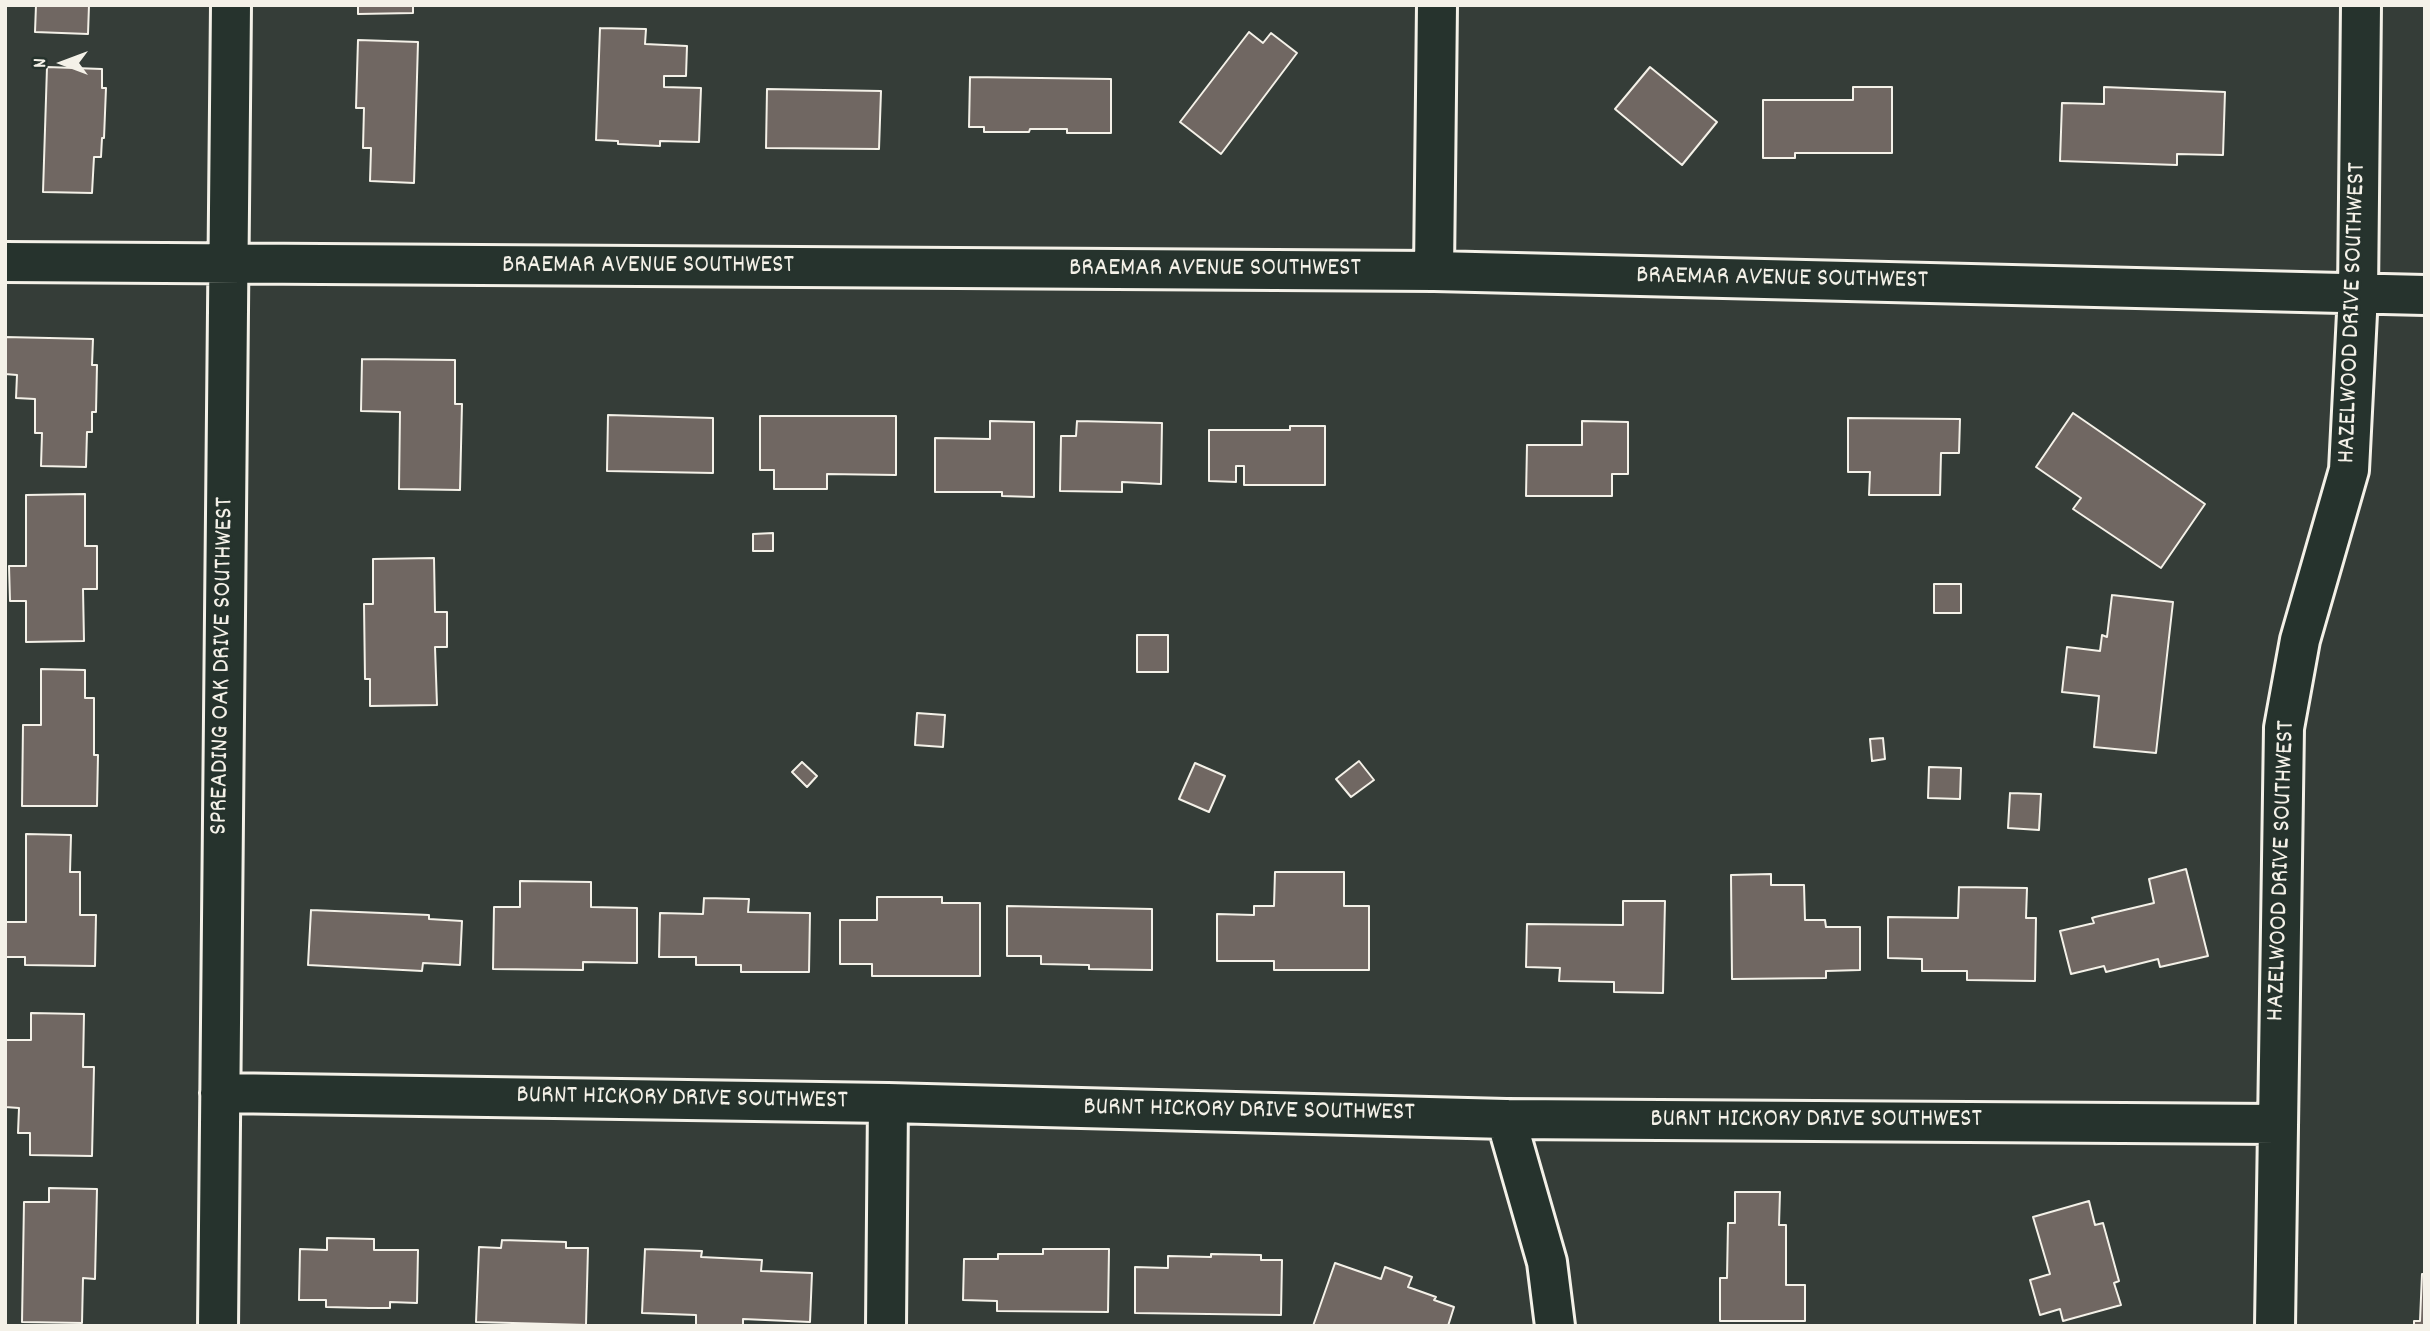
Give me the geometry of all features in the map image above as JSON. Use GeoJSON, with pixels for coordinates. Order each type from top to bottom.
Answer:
{"type":"FeatureCollection","features":[{"type":"Feature","properties":{"kind":"street","name":"SPREADING OAK DRIVE SOUTHWEST"},"geometry":{"type":"LineString","coordinates":[[218,1326],[231,5]]}},
{"type":"Feature","properties":{"kind":"street"},"geometry":{"type":"LineString","coordinates":[[1434,271],[1437,5]]}},
{"type":"Feature","properties":{"kind":"street","name":"HAZELWOOD DRIVE SOUTHWEST"},"geometry":{"type":"LineString","coordinates":[[2275,1326],[2284,728],[2300,640],[2349,470],[2358,294],[2361,5]]}},
{"type":"Feature","properties":{"kind":"street","name":"BRAEMAR AVENUE SOUTHWEST"},"geometry":{"type":"LineString","coordinates":[[5,262],[1434,271],[2425,295]]}},
{"type":"Feature","properties":{"kind":"street","name":"BURNT HICKORY DRIVE SOUTHWEST"},"geometry":{"type":"LineString","coordinates":[[220,1093],[888,1103],[1506,1119],[2277,1124]]}},
{"type":"Feature","properties":{"kind":"street"},"geometry":{"type":"LineString","coordinates":[[886,1326],[888,1103]]}},
{"type":"Feature","properties":{"kind":"street"},"geometry":{"type":"LineString","coordinates":[[1506,1119],[1547,1262],[1555,1326]]}},
{"type":"Feature","properties":{"kind":"building"},"geometry":{"type":"Polygon","coordinates":[[[36,5],[89,5],[88,34],[35,32],[36,5]]]}},
{"type":"Feature","properties":{"kind":"building"},"geometry":{"type":"Polygon","coordinates":[[[354,5],[413,5],[413,13],[358,14],[358,6],[354,5]]]}},
{"type":"Feature","properties":{"kind":"building"},"geometry":{"type":"Polygon","coordinates":[[[600,28],[646,29],[645,44],[687,46],[686,76],[664,76],[664,87],[701,88],[699,142],[660,141],[660,146],[596,140],[600,28]]]}},
{"type":"Feature","properties":{"kind":"building"},"geometry":{"type":"Polygon","coordinates":[[[1249,32],[1263,43],[1271,33],[1297,53],[1221,154],[1180,122],[1249,32]]]}},
{"type":"Feature","properties":{"kind":"building"},"geometry":{"type":"Polygon","coordinates":[[[358,40],[418,42],[414,183],[370,181],[371,148],[363,148],[364,108],[356,108],[358,40]]]}},
{"type":"Feature","properties":{"kind":"building"},"geometry":{"type":"Polygon","coordinates":[[[47,67],[102,69],[102,88],[106,88],[104,138],[101,157],[94,157],[92,193],[43,192],[47,67]]]}},
{"type":"Feature","properties":{"kind":"building"},"geometry":{"type":"Polygon","coordinates":[[[1650,67],[1717,122],[1682,165],[1615,109],[1650,67]]]}},
{"type":"Feature","properties":{"kind":"building"},"geometry":{"type":"Polygon","coordinates":[[[970,77],[1111,79],[1111,133],[1067,133],[1067,129],[984,132],[984,127],[969,127],[970,77]]]}},
{"type":"Feature","properties":{"kind":"building"},"geometry":{"type":"Polygon","coordinates":[[[1853,87],[1892,87],[1892,153],[1795,153],[1795,158],[1763,158],[1763,100],[1853,100],[1853,87]]]}},
{"type":"Feature","properties":{"kind":"building"},"geometry":{"type":"Polygon","coordinates":[[[2104,87],[2225,92],[2223,155],[2177,154],[2177,165],[2060,161],[2062,103],[2104,104],[2104,87]]]}},
{"type":"Feature","properties":{"kind":"building"},"geometry":{"type":"Polygon","coordinates":[[[767,89],[881,91],[879,149],[766,148],[767,89]]]}},
{"type":"Feature","properties":{"kind":"building"},"geometry":{"type":"Polygon","coordinates":[[[5,337],[93,339],[92,365],[97,365],[96,412],[92,412],[92,432],[87,432],[86,467],[41,466],[42,433],[35,433],[35,399],[16,398],[17,375],[5,374],[5,337]]]}},
{"type":"Feature","properties":{"kind":"building"},"geometry":{"type":"Polygon","coordinates":[[[362,359],[455,360],[455,404],[462,404],[460,490],[399,489],[400,412],[361,411],[362,359]]]}},
{"type":"Feature","properties":{"kind":"building"},"geometry":{"type":"Polygon","coordinates":[[[2073,413],[2205,504],[2161,568],[2073,509],[2081,498],[2036,467],[2073,413]]]}},
{"type":"Feature","properties":{"kind":"building"},"geometry":{"type":"Polygon","coordinates":[[[608,415],[713,418],[713,473],[607,471],[608,415]]]}},
{"type":"Feature","properties":{"kind":"building"},"geometry":{"type":"Polygon","coordinates":[[[760,416],[896,416],[896,475],[827,474],[827,489],[774,489],[774,470],[760,470],[760,416]]]}},
{"type":"Feature","properties":{"kind":"building"},"geometry":{"type":"Polygon","coordinates":[[[1848,418],[1960,419],[1959,453],[1941,453],[1940,495],[1869,495],[1870,472],[1848,472],[1848,418]]]}},
{"type":"Feature","properties":{"kind":"building"},"geometry":{"type":"Polygon","coordinates":[[[990,421],[1034,422],[1034,497],[1002,496],[1002,492],[935,492],[935,438],[990,439],[990,421]]]}},
{"type":"Feature","properties":{"kind":"building"},"geometry":{"type":"Polygon","coordinates":[[[1077,421],[1162,423],[1161,484],[1122,482],[1122,492],[1060,491],[1061,436],[1076,436],[1077,421]]]}},
{"type":"Feature","properties":{"kind":"building"},"geometry":{"type":"Polygon","coordinates":[[[1582,421],[1628,422],[1628,474],[1612,474],[1612,496],[1526,496],[1527,445],[1582,445],[1582,421]]]}},
{"type":"Feature","properties":{"kind":"building"},"geometry":{"type":"Polygon","coordinates":[[[1290,426],[1325,426],[1325,485],[1244,485],[1244,466],[1236,466],[1236,482],[1209,481],[1209,430],[1290,430],[1290,426]]]}},
{"type":"Feature","properties":{"kind":"building"},"geometry":{"type":"Polygon","coordinates":[[[85,494],[85,546],[97,546],[97,589],[83,589],[84,641],[26,642],[26,601],[10,601],[9,566],[26,566],[26,495],[85,494]]]}},
{"type":"Feature","properties":{"kind":"building"},"geometry":{"type":"Polygon","coordinates":[[[773,533],[773,551],[753,551],[753,534],[773,533]]]}},
{"type":"Feature","properties":{"kind":"building"},"geometry":{"type":"Polygon","coordinates":[[[434,558],[435,612],[447,612],[447,647],[435,647],[437,705],[370,706],[370,679],[365,679],[364,604],[373,604],[373,559],[434,558]]]}},
{"type":"Feature","properties":{"kind":"building"},"geometry":{"type":"Polygon","coordinates":[[[1934,584],[1961,584],[1961,613],[1934,613],[1934,584]]]}},
{"type":"Feature","properties":{"kind":"building"},"geometry":{"type":"Polygon","coordinates":[[[2112,595],[2173,602],[2156,753],[2094,747],[2099,696],[2062,692],[2067,647],[2100,651],[2102,635],[2107,637],[2112,595]]]}},
{"type":"Feature","properties":{"kind":"building"},"geometry":{"type":"Polygon","coordinates":[[[1137,635],[1168,635],[1168,672],[1137,672],[1137,635]]]}},
{"type":"Feature","properties":{"kind":"building"},"geometry":{"type":"Polygon","coordinates":[[[41,669],[85,670],[85,698],[94,698],[94,755],[98,755],[97,806],[22,806],[23,725],[41,725],[41,669]]]}},
{"type":"Feature","properties":{"kind":"building"},"geometry":{"type":"Polygon","coordinates":[[[917,713],[945,715],[943,747],[915,745],[917,713]]]}},
{"type":"Feature","properties":{"kind":"building"},"geometry":{"type":"Polygon","coordinates":[[[1883,738],[1885,759],[1872,761],[1870,739],[1883,738]]]}},
{"type":"Feature","properties":{"kind":"building"},"geometry":{"type":"Polygon","coordinates":[[[1359,761],[1374,780],[1351,797],[1336,779],[1359,761]]]}},
{"type":"Feature","properties":{"kind":"building"},"geometry":{"type":"Polygon","coordinates":[[[802,762],[817,776],[807,787],[792,772],[802,762]]]}},
{"type":"Feature","properties":{"kind":"building"},"geometry":{"type":"Polygon","coordinates":[[[1195,763],[1225,776],[1209,812],[1179,799],[1195,763]]]}},
{"type":"Feature","properties":{"kind":"building"},"geometry":{"type":"Polygon","coordinates":[[[1929,767],[1961,768],[1960,799],[1928,798],[1929,767]]]}},
{"type":"Feature","properties":{"kind":"building"},"geometry":{"type":"Polygon","coordinates":[[[2010,793],[2041,794],[2039,830],[2008,828],[2010,793]]]}},
{"type":"Feature","properties":{"kind":"building"},"geometry":{"type":"Polygon","coordinates":[[[26,834],[71,835],[70,872],[80,872],[80,915],[96,915],[95,966],[25,965],[25,957],[5,957],[5,922],[26,922],[26,834]]]}},
{"type":"Feature","properties":{"kind":"building"},"geometry":{"type":"Polygon","coordinates":[[[2186,869],[2208,956],[2160,967],[2158,959],[2106,972],[2104,966],[2071,974],[2060,931],[2094,923],[2092,918],[2095,917],[2154,903],[2149,879],[2186,869]]]}},
{"type":"Feature","properties":{"kind":"building"},"geometry":{"type":"Polygon","coordinates":[[[1275,872],[1344,872],[1344,906],[1369,906],[1369,970],[1274,970],[1274,961],[1217,961],[1217,914],[1254,915],[1254,906],[1274,906],[1275,872]]]}},
{"type":"Feature","properties":{"kind":"building"},"geometry":{"type":"Polygon","coordinates":[[[1771,874],[1771,885],[1804,885],[1805,920],[1825,920],[1826,927],[1860,927],[1860,970],[1826,971],[1826,978],[1732,979],[1731,875],[1771,874]]]}},
{"type":"Feature","properties":{"kind":"building"},"geometry":{"type":"Polygon","coordinates":[[[520,881],[591,882],[591,907],[637,908],[637,963],[583,962],[583,970],[493,969],[494,907],[520,907],[520,881]]]}},
{"type":"Feature","properties":{"kind":"building"},"geometry":{"type":"Polygon","coordinates":[[[1959,887],[2027,888],[2026,918],[2036,918],[2035,981],[1967,980],[1967,971],[1922,971],[1922,959],[1888,958],[1888,917],[1958,918],[1959,887]]]}},
{"type":"Feature","properties":{"kind":"building"},"geometry":{"type":"Polygon","coordinates":[[[877,897],[942,897],[942,903],[980,903],[980,976],[872,976],[872,964],[840,964],[840,920],[877,920],[877,897]]]}},
{"type":"Feature","properties":{"kind":"building"},"geometry":{"type":"Polygon","coordinates":[[[704,898],[749,899],[748,912],[810,913],[809,972],[741,972],[741,965],[696,965],[696,957],[659,957],[660,913],[703,914],[704,898]]]}},
{"type":"Feature","properties":{"kind":"building"},"geometry":{"type":"Polygon","coordinates":[[[1623,901],[1665,901],[1663,993],[1614,992],[1614,982],[1559,981],[1560,968],[1526,967],[1527,924],[1623,925],[1623,901]]]}},
{"type":"Feature","properties":{"kind":"building"},"geometry":{"type":"Polygon","coordinates":[[[1007,906],[1152,909],[1152,970],[1089,969],[1089,965],[1041,964],[1041,956],[1007,956],[1007,906]]]}},
{"type":"Feature","properties":{"kind":"building"},"geometry":{"type":"Polygon","coordinates":[[[311,910],[429,915],[429,919],[462,921],[460,965],[423,963],[422,971],[308,965],[311,910]]]}},
{"type":"Feature","properties":{"kind":"building"},"geometry":{"type":"Polygon","coordinates":[[[31,1013],[84,1014],[83,1067],[94,1067],[92,1156],[30,1155],[30,1133],[18,1133],[19,1108],[5,1107],[6,1040],[31,1040],[31,1013]]]}},
{"type":"Feature","properties":{"kind":"building"},"geometry":{"type":"Polygon","coordinates":[[[49,1188],[97,1189],[95,1279],[83,1278],[82,1323],[22,1322],[24,1202],[49,1202],[49,1188]]]}},
{"type":"Feature","properties":{"kind":"building"},"geometry":{"type":"Polygon","coordinates":[[[1735,1192],[1780,1192],[1779,1225],[1786,1225],[1786,1285],[1805,1285],[1805,1321],[1720,1321],[1720,1278],[1727,1278],[1728,1223],[1735,1223],[1735,1192]]]}},
{"type":"Feature","properties":{"kind":"building"},"geometry":{"type":"Polygon","coordinates":[[[2089,1201],[2095,1225],[2103,1223],[2119,1281],[2114,1283],[2121,1305],[2063,1321],[2060,1309],[2040,1315],[2030,1280],[2050,1274],[2033,1217],[2089,1201]]]}},
{"type":"Feature","properties":{"kind":"building"},"geometry":{"type":"Polygon","coordinates":[[[327,1238],[374,1239],[374,1250],[418,1250],[417,1303],[390,1302],[390,1308],[326,1307],[326,1300],[299,1300],[300,1249],[327,1250],[327,1238]]]}},
{"type":"Feature","properties":{"kind":"building"},"geometry":{"type":"Polygon","coordinates":[[[502,1240],[566,1242],[566,1248],[588,1248],[586,1325],[476,1322],[479,1247],[501,1248],[502,1240]]]}},
{"type":"Feature","properties":{"kind":"building"},"geometry":{"type":"Polygon","coordinates":[[[645,1249],[702,1251],[701,1257],[762,1260],[761,1271],[812,1273],[810,1322],[743,1319],[743,1326],[696,1326],[696,1315],[642,1313],[645,1249]]]}},
{"type":"Feature","properties":{"kind":"building"},"geometry":{"type":"Polygon","coordinates":[[[1043,1249],[1109,1249],[1108,1312],[997,1311],[997,1301],[963,1300],[964,1259],[998,1259],[998,1254],[1043,1254],[1043,1249]]]}},
{"type":"Feature","properties":{"kind":"building"},"geometry":{"type":"Polygon","coordinates":[[[1211,1254],[1261,1255],[1261,1260],[1282,1260],[1281,1315],[1135,1313],[1135,1267],[1168,1268],[1168,1256],[1211,1257],[1211,1254]]]}},
{"type":"Feature","properties":{"kind":"building"},"geometry":{"type":"Polygon","coordinates":[[[1335,1263],[1381,1279],[1385,1267],[1412,1277],[1408,1287],[1454,1307],[1448,1326],[1313,1326],[1335,1263]]]}},
{"type":"Feature","properties":{"kind":"building"},"geometry":{"type":"Polygon","coordinates":[[[2422,1274],[2425,1274],[2425,1326],[2414,1326],[2414,1321],[2420,1321],[2422,1274]]]}}]}
